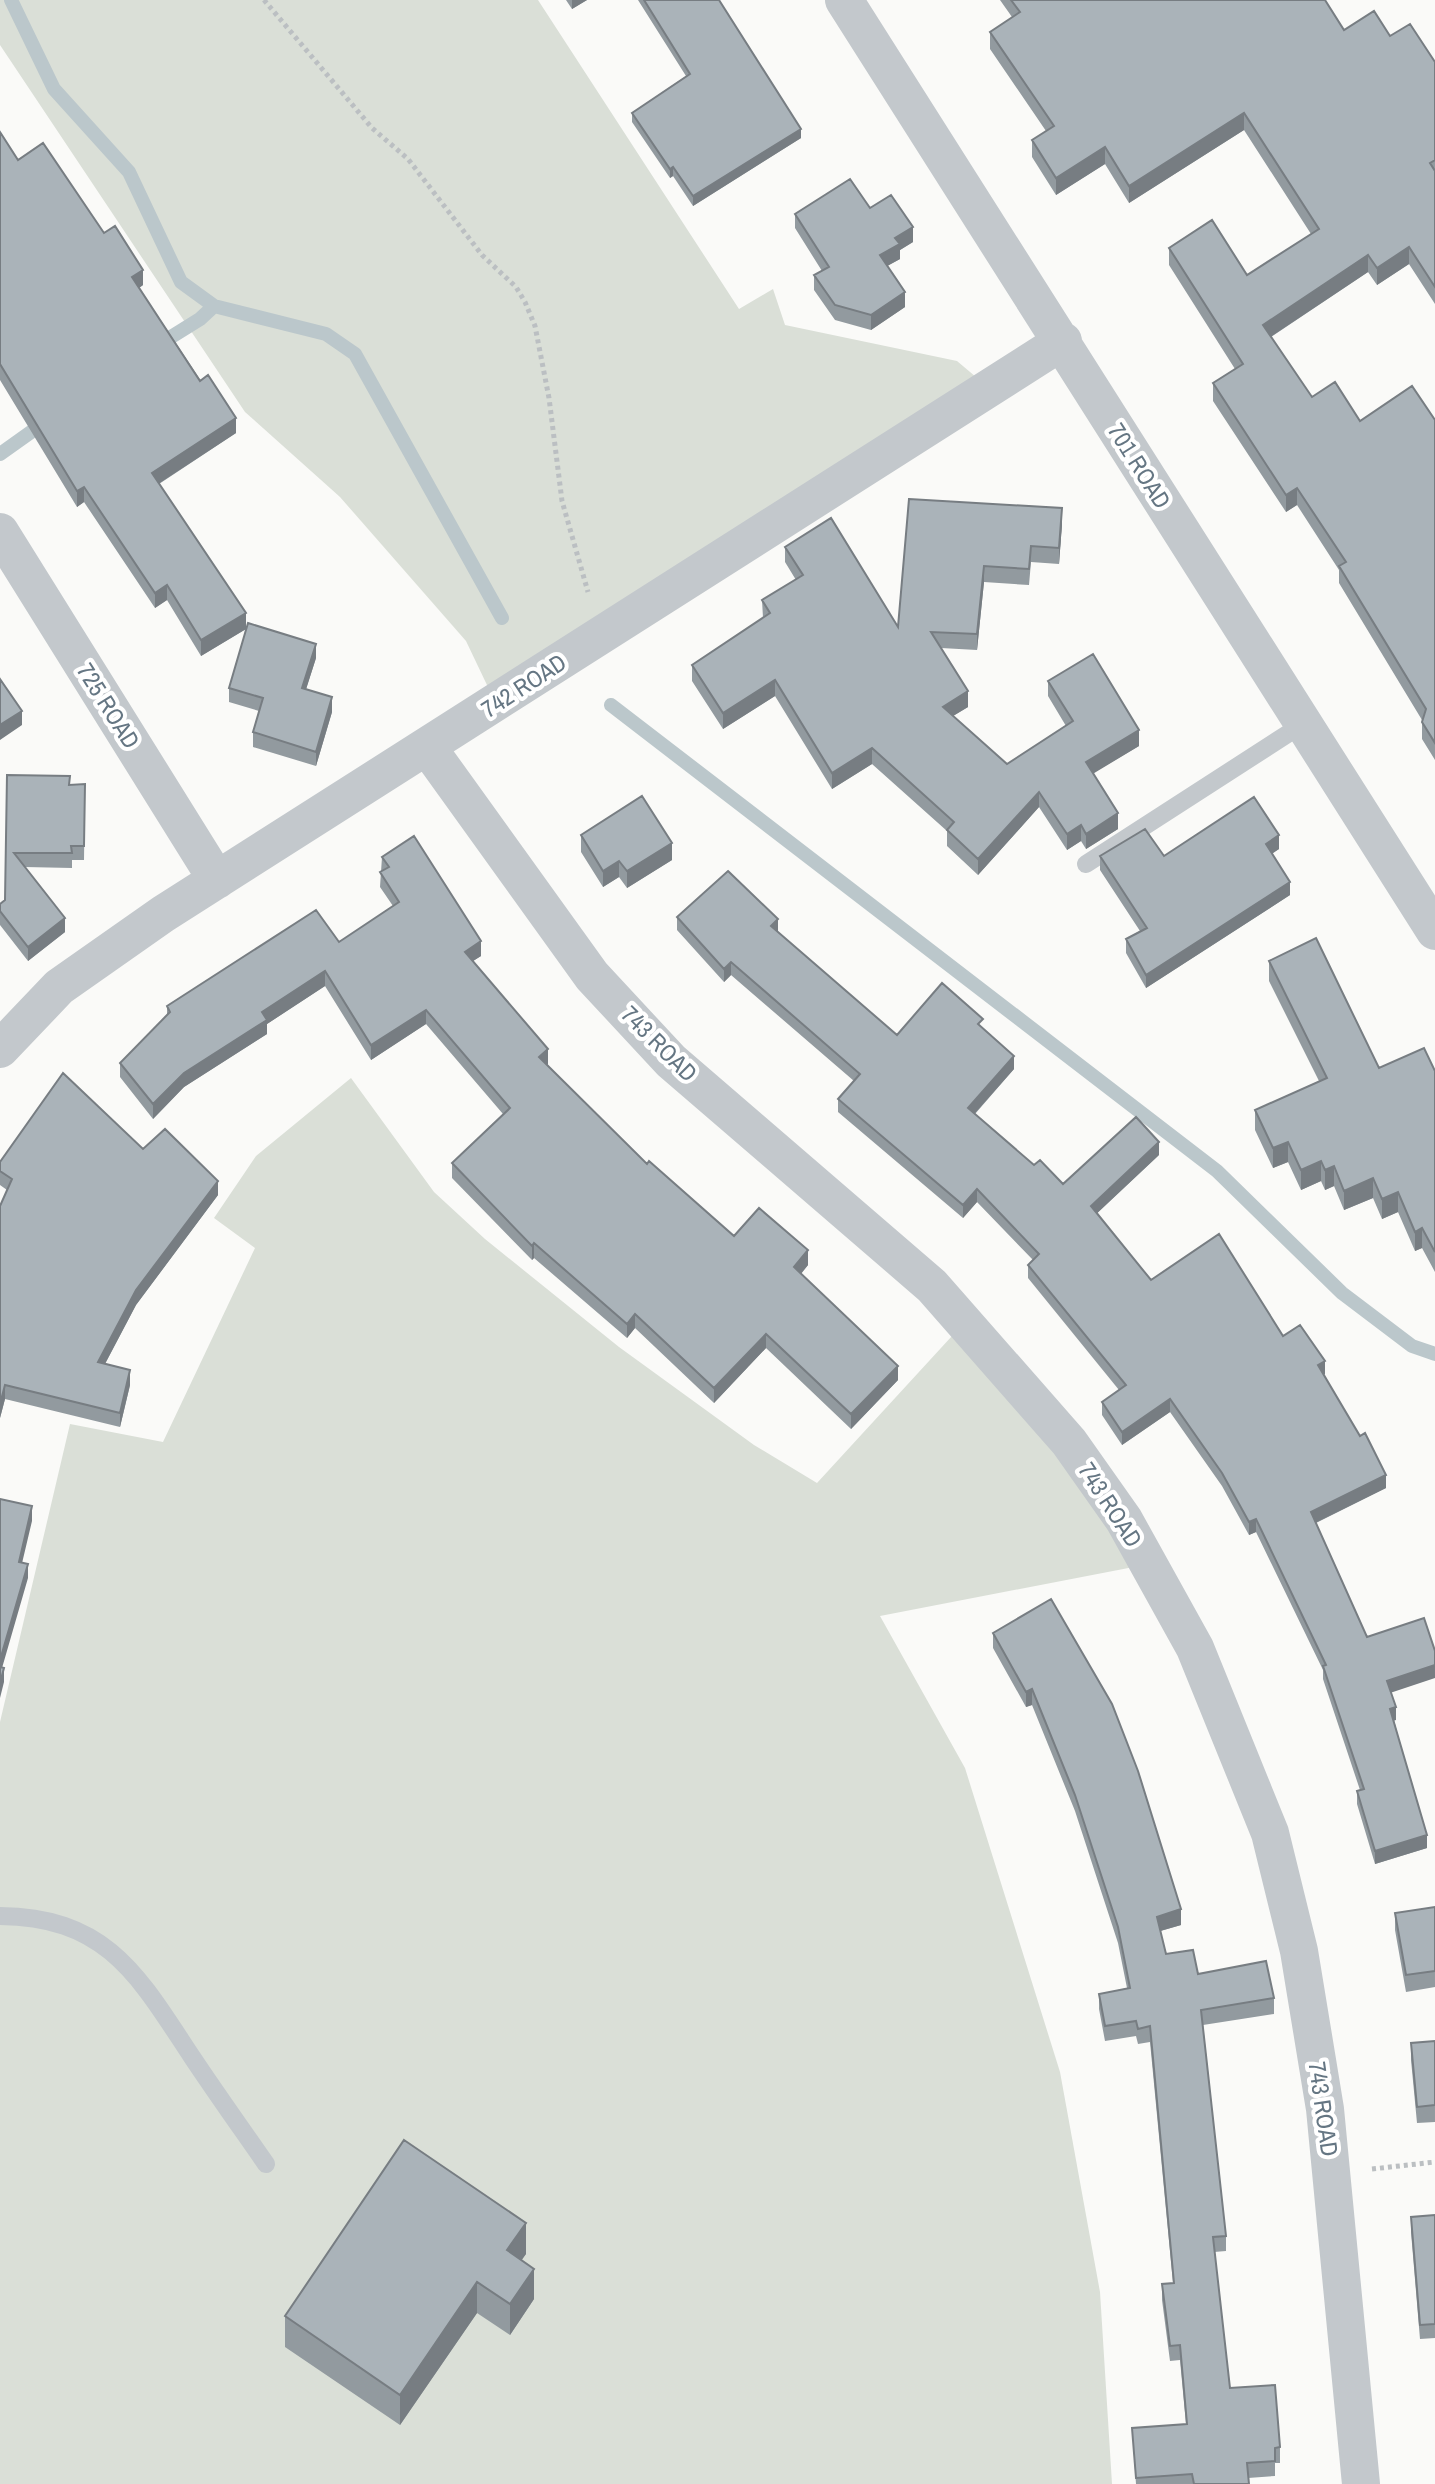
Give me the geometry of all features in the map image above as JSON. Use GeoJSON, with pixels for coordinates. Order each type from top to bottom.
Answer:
{"type":"FeatureCollection","features":[{"type":"Feature","properties":{"kind":"street","name":"701 ROAD"},"geometry":{"type":"LineString","coordinates":[[844,0],[1435,931]]}},
{"type":"Feature","properties":{"kind":"street","name":"742 ROAD"},"geometry":{"type":"LineString","coordinates":[[0,1049],[59,987],[217,880],[1063,341]]}},
{"type":"Feature","properties":{"kind":"street","name":"725 ROAD"},"geometry":{"type":"LineString","coordinates":[[0,532],[217,880]]}},
{"type":"Feature","properties":{"kind":"street","name":"743 ROAD"},"geometry":{"type":"LineString","coordinates":[[428,748],[592,976],[671,1061],[932,1286],[1069,1442],[1124,1520],[1195,1648],[1270,1833],[1299,1951],[1325,2109],[1361,2484]]}},
{"type":"Feature","properties":{"kind":"lane"},"geometry":{"type":"LineString","coordinates":[[1086,864],[1303,724]]}},
{"type":"Feature","properties":{"kind":"lane"},"geometry":{"type":"LineString","coordinates":[[0,1916],[61,1924],[105,1945],[135,1972],[266,2164]]}},
{"type":"Feature","properties":{"kind":"path"},"geometry":{"type":"LineString","coordinates":[[264,0],[372,128],[408,159],[482,255],[516,287],[525,302],[535,326],[549,398],[567,527],[603,635]]}},
{"type":"Feature","properties":{"kind":"path"},"geometry":{"type":"LineString","coordinates":[[1375,2168],[1435,2162]]}},
{"type":"Feature","properties":{"kind":"shaded area"},"geometry":{"type":"Polygon","coordinates":[[[0,0],[538,0],[739,309],[773,289],[785,325],[957,361],[989,388],[497,706],[466,641],[340,497],[245,412],[0,45],[0,0]]]}},
{"type":"Feature","properties":{"kind":"shaded area"},"geometry":{"type":"Polygon","coordinates":[[[351,1078],[434,1192],[485,1239],[619,1347],[754,1445],[817,1483],[963,1324],[1144,1565],[880,1616],[965,1768],[1060,2072],[1100,2292],[1112,2484],[0,2484],[0,1722],[70,1424],[163,1442],[255,1248],[214,1218],[256,1156],[351,1078]]]}},
{"type":"Feature","properties":{"kind":"building"},"geometry":{"type":"Polygon","coordinates":[[[644,0],[719,0],[801,129],[693,196],[673,167],[670,169],[632,113],[690,74],[644,0]]]}},
{"type":"Feature","properties":{"kind":"building"},"geometry":{"type":"Polygon","coordinates":[[[1011,0],[1325,0],[1344,30],[1374,11],[1390,36],[1410,24],[1435,62],[1435,160],[1430,163],[1435,171],[1435,287],[1409,247],[1377,268],[1368,255],[1263,325],[1312,397],[1335,382],[1360,421],[1412,386],[1435,420],[1435,743],[1422,722],[1426,709],[1339,566],[1346,562],[1297,488],[1286,495],[1213,383],[1243,364],[1169,248],[1212,220],[1247,275],[1319,229],[1244,113],[1129,186],[1105,147],[1056,178],[1032,140],[1054,126],[990,32],[1020,12],[1011,0]]]}},
{"type":"Feature","properties":{"kind":"building"},"geometry":{"type":"Polygon","coordinates":[[[0,132],[18,160],[43,143],[104,233],[115,226],[143,270],[132,277],[200,381],[208,375],[236,418],[152,473],[246,613],[201,640],[167,585],[155,593],[84,487],[77,491],[0,364],[0,132]]]}},
{"type":"Feature","properties":{"kind":"building"},"geometry":{"type":"Polygon","coordinates":[[[850,179],[870,208],[891,195],[913,227],[895,238],[900,244],[880,255],[905,292],[871,315],[835,305],[814,275],[829,267],[795,214],[850,179]]]}},
{"type":"Feature","properties":{"kind":"building"},"geometry":{"type":"Polygon","coordinates":[[[909,499],[1062,508],[1059,548],[1031,546],[1029,569],[984,566],[977,634],[931,632],[968,691],[943,707],[1007,764],[1073,721],[1048,681],[1093,654],[1139,730],[1086,762],[1118,813],[1086,834],[1081,825],[1067,834],[1039,792],[978,859],[947,830],[954,822],[872,748],[832,773],[775,680],[723,713],[692,665],[770,613],[762,600],[803,575],[785,547],[831,518],[898,627],[909,499]]]}},
{"type":"Feature","properties":{"kind":"building"},"geometry":{"type":"Polygon","coordinates":[[[248,623],[316,644],[302,688],[332,697],[316,752],[253,732],[263,698],[229,688],[248,623]]]}},
{"type":"Feature","properties":{"kind":"building"},"geometry":{"type":"Polygon","coordinates":[[[0,679],[22,711],[0,725],[0,679]]]}},
{"type":"Feature","properties":{"kind":"building"},"geometry":{"type":"Polygon","coordinates":[[[7,775],[70,776],[69,785],[85,784],[84,846],[71,846],[72,853],[14,853],[65,918],[28,947],[0,911],[0,904],[5,900],[7,775]]]}},
{"type":"Feature","properties":{"kind":"building"},"geometry":{"type":"Polygon","coordinates":[[[642,796],[672,843],[627,871],[619,861],[603,871],[581,835],[642,796]]]}},
{"type":"Feature","properties":{"kind":"building"},"geometry":{"type":"Polygon","coordinates":[[[1254,797],[1279,835],[1266,844],[1290,882],[1146,975],[1126,939],[1147,928],[1100,856],[1145,829],[1164,856],[1254,797]]]}},
{"type":"Feature","properties":{"kind":"building"},"geometry":{"type":"Polygon","coordinates":[[[414,836],[481,941],[465,952],[548,1049],[539,1057],[647,1164],[649,1161],[734,1236],[759,1208],[808,1250],[794,1267],[898,1366],[851,1414],[766,1334],[714,1388],[635,1314],[627,1324],[534,1243],[532,1246],[452,1163],[510,1108],[426,1010],[371,1045],[325,971],[262,1012],[267,1020],[184,1073],[153,1104],[120,1063],[170,1012],[167,1006],[316,910],[339,942],[399,902],[380,872],[389,867],[382,857],[414,836]]]}},
{"type":"Feature","properties":{"kind":"building"},"geometry":{"type":"Polygon","coordinates":[[[728,871],[778,919],[771,926],[897,1035],[942,983],[983,1019],[978,1024],[1014,1056],[968,1108],[1034,1165],[1040,1160],[1063,1184],[1136,1117],[1159,1142],[1091,1206],[1151,1280],[1219,1234],[1283,1336],[1300,1325],[1325,1361],[1318,1365],[1360,1436],[1365,1433],[1386,1475],[1311,1512],[1367,1637],[1424,1618],[1435,1651],[1435,1665],[1387,1681],[1396,1707],[1390,1709],[1427,1835],[1375,1851],[1357,1791],[1364,1789],[1323,1666],[1326,1665],[1256,1519],[1249,1522],[1222,1473],[1170,1399],[1122,1432],[1102,1402],[1126,1385],[1028,1265],[1039,1254],[977,1189],[963,1205],[838,1099],[860,1074],[731,962],[724,969],[677,917],[728,871]]]}},
{"type":"Feature","properties":{"kind":"building"},"geometry":{"type":"Polygon","coordinates":[[[1316,938],[1379,1068],[1424,1048],[1435,1071],[1435,1252],[1422,1228],[1415,1232],[1398,1192],[1382,1199],[1373,1178],[1344,1191],[1334,1166],[1325,1170],[1321,1161],[1301,1170],[1288,1142],[1273,1148],[1255,1110],[1327,1078],[1269,961],[1316,938]]]}},
{"type":"Feature","properties":{"kind":"building"},"geometry":{"type":"Polygon","coordinates":[[[63,1073],[143,1149],[165,1129],[218,1181],[136,1290],[98,1362],[130,1370],[120,1413],[5,1385],[0,1404],[0,1206],[12,1179],[0,1171],[0,1162],[63,1073]]]}},
{"type":"Feature","properties":{"kind":"building"},"geometry":{"type":"Polygon","coordinates":[[[0,1499],[32,1506],[19,1562],[28,1564],[0,1660],[0,1499]]]}},
{"type":"Feature","properties":{"kind":"building"},"geometry":{"type":"Polygon","coordinates":[[[1051,1599],[1112,1704],[1138,1771],[1181,1909],[1157,1917],[1166,1954],[1193,1950],[1198,1974],[1266,1961],[1274,1998],[1201,2010],[1226,2236],[1213,2237],[1230,2388],[1275,2385],[1280,2447],[1275,2448],[1275,2461],[1247,2463],[1249,2484],[1194,2484],[1192,2474],[1136,2478],[1132,2428],[1187,2424],[1180,2345],[1170,2346],[1162,2284],[1174,2283],[1150,2026],[1138,2029],[1136,2021],[1105,2026],[1099,1994],[1130,1988],[1118,1927],[1075,1795],[1032,1689],[1026,1692],[993,1633],[1051,1599]]]}},
{"type":"Feature","properties":{"kind":"building"},"geometry":{"type":"Polygon","coordinates":[[[1435,1907],[1435,1971],[1406,1975],[1395,1913],[1435,1907]]]}},
{"type":"Feature","properties":{"kind":"building"},"geometry":{"type":"Polygon","coordinates":[[[1435,2041],[1435,2105],[1417,2107],[1411,2043],[1435,2041]]]}},
{"type":"Feature","properties":{"kind":"building"},"geometry":{"type":"Polygon","coordinates":[[[404,2140],[526,2223],[507,2250],[534,2269],[510,2304],[477,2282],[400,2395],[285,2316],[404,2140]]]}},
{"type":"Feature","properties":{"kind":"building"},"geometry":{"type":"Polygon","coordinates":[[[1435,2215],[1435,2324],[1420,2325],[1411,2217],[1435,2215]]]}},
{"type":"Feature","properties":{"kind":"waterway"},"geometry":{"type":"LineString","coordinates":[[11,0],[54,89],[129,172],[181,282],[214,306],[326,334],[355,354],[502,618]]}},
{"type":"Feature","properties":{"kind":"waterway"},"geometry":{"type":"LineString","coordinates":[[155,347],[200,319],[214,306]]}},
{"type":"Feature","properties":{"kind":"waterway"},"geometry":{"type":"LineString","coordinates":[[0,454],[45,422]]}},
{"type":"Feature","properties":{"kind":"waterway"},"geometry":{"type":"LineString","coordinates":[[611,705],[1217,1171],[1342,1293],[1412,1346],[1435,1354]]}}]}
